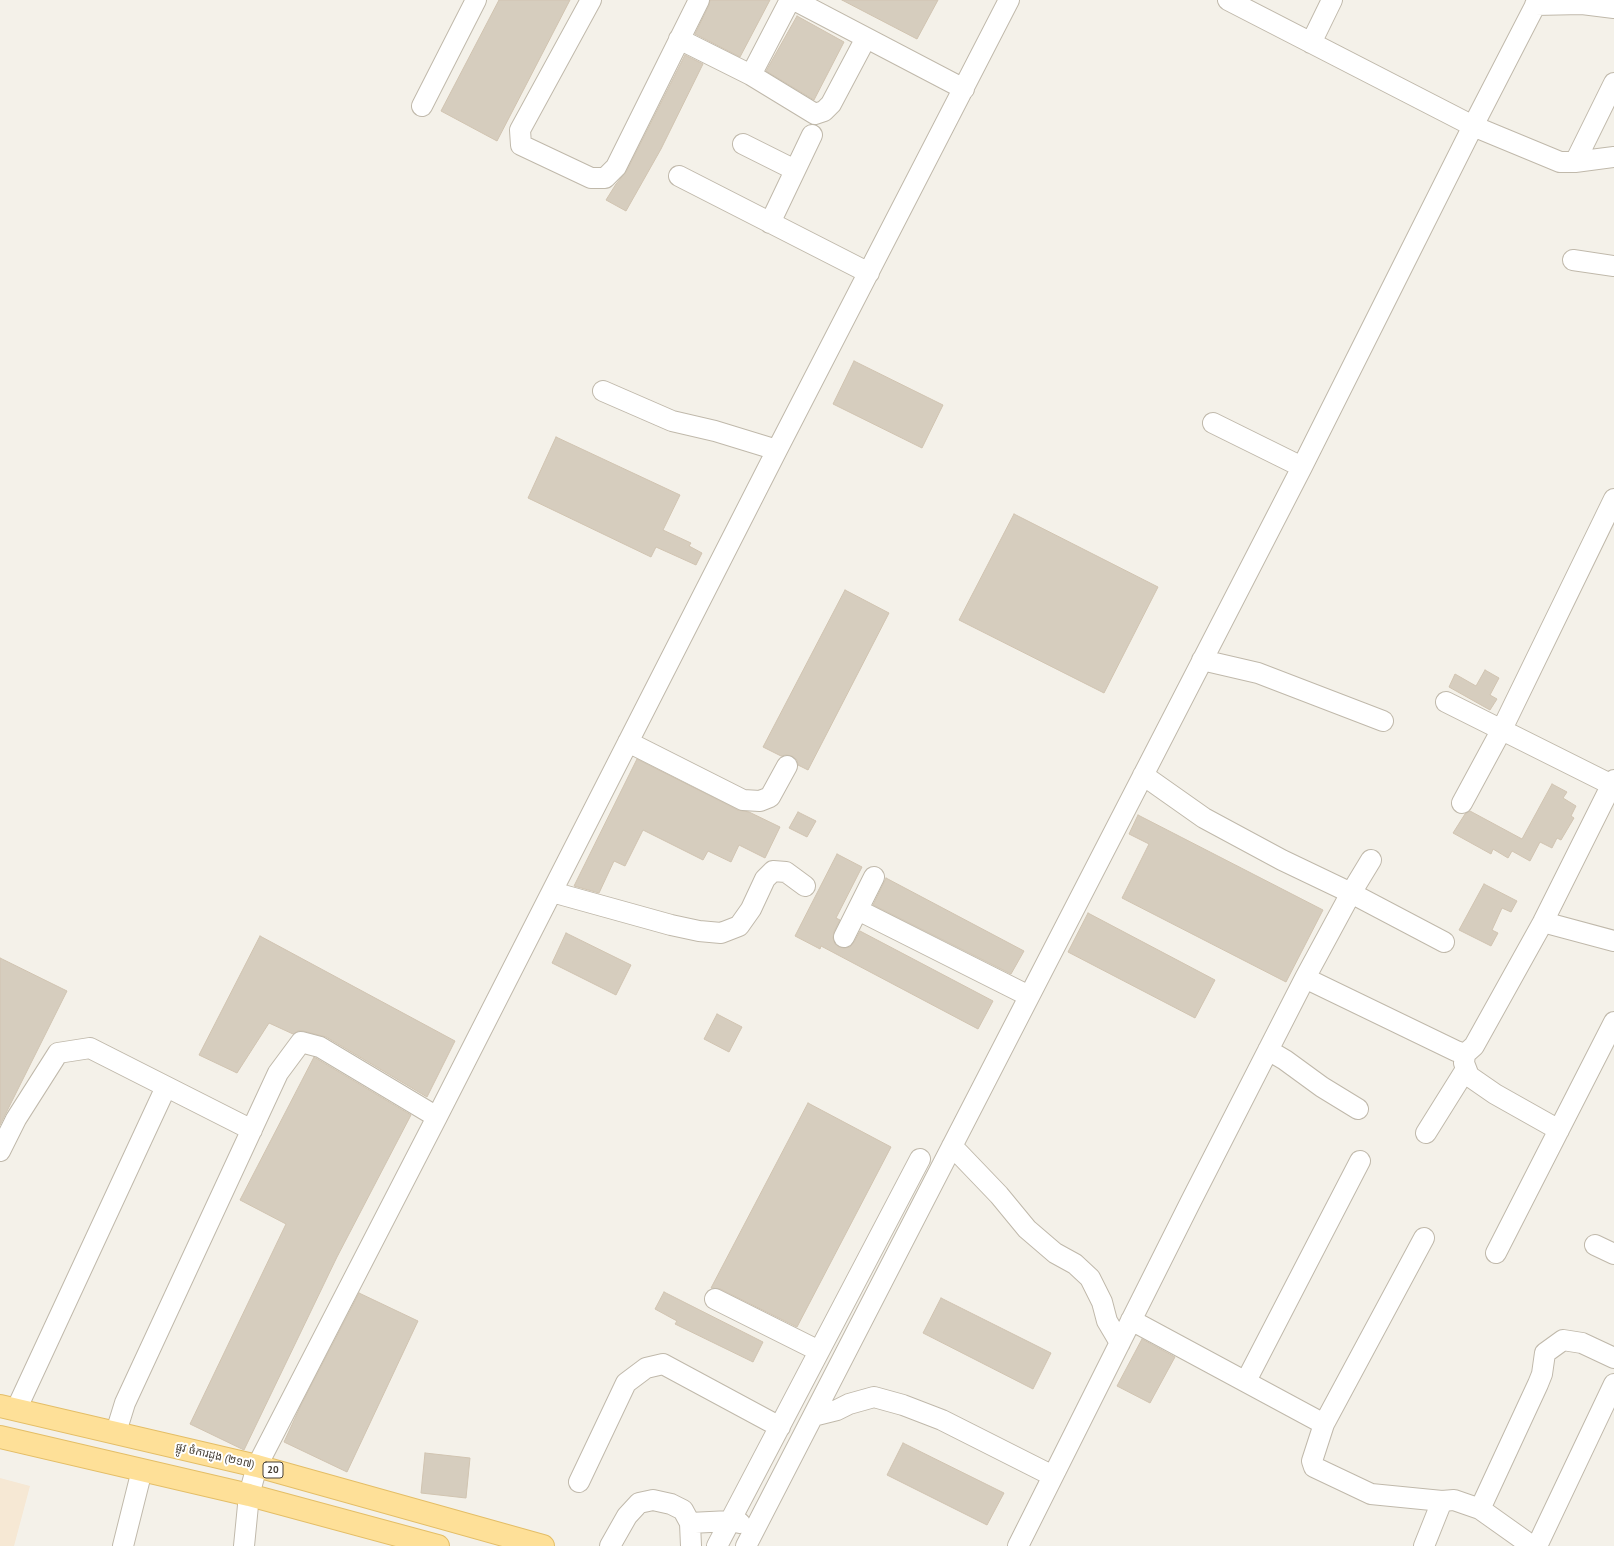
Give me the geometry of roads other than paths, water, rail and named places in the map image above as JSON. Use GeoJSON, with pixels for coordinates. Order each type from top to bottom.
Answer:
{"type":"FeatureCollection","features":[{"type":"Feature","properties":{"kind":"main road","name":"ផ្លូវ ចំការដូង (២១៧)"},"geometry":{"type":"LineString","coordinates":[[8,1408],[116,1432],[256,1466],[543,1546]]}},
{"type":"Feature","properties":{"kind":"main road"},"geometry":{"type":"LineString","coordinates":[[0,1437],[249,1495],[438,1546]]}},
{"type":"Feature","properties":{"kind":"street"},"geometry":{"type":"LineString","coordinates":[[422,106],[476,0]]}},
{"type":"Feature","properties":{"kind":"street"},"geometry":{"type":"LineString","coordinates":[[591,0],[520,130],[521,145],[591,178],[605,178],[616,167],[699,0]]}},
{"type":"Feature","properties":{"kind":"street"},"geometry":{"type":"LineString","coordinates":[[751,75],[790,0]]}},
{"type":"Feature","properties":{"kind":"street"},"geometry":{"type":"LineString","coordinates":[[794,0],[964,89]]}},
{"type":"Feature","properties":{"kind":"street"},"geometry":{"type":"LineString","coordinates":[[244,1546],[249,1495],[256,1466],[437,1117],[777,450],[1009,0]]}},
{"type":"Feature","properties":{"kind":"street"},"geometry":{"type":"LineString","coordinates":[[1228,0],[1473,126],[1560,162],[1575,162],[1614,157]]}},
{"type":"Feature","properties":{"kind":"street"},"geometry":{"type":"LineString","coordinates":[[1311,43],[1332,0]]}},
{"type":"Feature","properties":{"kind":"street"},"geometry":{"type":"LineString","coordinates":[[746,1546],[1302,467],[1537,2],[1582,4],[1614,8]]}},
{"type":"Feature","properties":{"kind":"street"},"geometry":{"type":"LineString","coordinates":[[679,39],[751,75],[815,114],[824,111],[831,104],[866,38]]}},
{"type":"Feature","properties":{"kind":"street"},"geometry":{"type":"LineString","coordinates":[[1575,162],[1614,83]]}},
{"type":"Feature","properties":{"kind":"street"},"geometry":{"type":"LineString","coordinates":[[770,223],[812,135]]}},
{"type":"Feature","properties":{"kind":"street"},"geometry":{"type":"LineString","coordinates":[[743,144],[796,170]]}},
{"type":"Feature","properties":{"kind":"street"},"geometry":{"type":"LineString","coordinates":[[679,176],[869,273]]}},
{"type":"Feature","properties":{"kind":"street"},"geometry":{"type":"LineString","coordinates":[[1573,260],[1614,266]]}},
{"type":"Feature","properties":{"kind":"street"},"geometry":{"type":"LineString","coordinates":[[603,391],[672,421],[715,431],[777,450]]}},
{"type":"Feature","properties":{"kind":"street"},"geometry":{"type":"LineString","coordinates":[[1213,423],[1302,467]]}},
{"type":"Feature","properties":{"kind":"street"},"geometry":{"type":"LineString","coordinates":[[1462,803],[1502,729],[1614,500]]}},
{"type":"Feature","properties":{"kind":"street"},"geometry":{"type":"LineString","coordinates":[[1202,660],[1258,673],[1383,721]]}},
{"type":"Feature","properties":{"kind":"street"},"geometry":{"type":"LineString","coordinates":[[1426,1133],[1544,922],[1613,784],[1446,702]]}},
{"type":"Feature","properties":{"kind":"street"},"geometry":{"type":"LineString","coordinates":[[628,742],[743,800],[760,801],[770,797],[787,766]]}},
{"type":"Feature","properties":{"kind":"street"},"geometry":{"type":"LineString","coordinates":[[1143,775],[1204,818],[1282,860],[1350,893],[1444,942]]}},
{"type":"Feature","properties":{"kind":"street"},"geometry":{"type":"LineString","coordinates":[[1018,1546],[1305,978],[1350,893],[1371,860]]}},
{"type":"Feature","properties":{"kind":"street"},"geometry":{"type":"LineString","coordinates":[[552,892],[671,925],[699,931],[722,933],[738,926],[751,909],[765,879],[773,871],[786,872],[805,886]]}},
{"type":"Feature","properties":{"kind":"street"},"geometry":{"type":"LineString","coordinates":[[844,937],[874,878]]}},
{"type":"Feature","properties":{"kind":"street"},"geometry":{"type":"LineString","coordinates":[[858,910],[1029,996]]}},
{"type":"Feature","properties":{"kind":"street"},"geometry":{"type":"LineString","coordinates":[[1544,922],[1614,941]]}},
{"type":"Feature","properties":{"kind":"street"},"geometry":{"type":"LineString","coordinates":[[1305,978],[1456,1051],[1465,1061],[1469,1076],[1475,1081],[1559,1130]]}},
{"type":"Feature","properties":{"kind":"street"},"geometry":{"type":"LineString","coordinates":[[1496,1253],[1614,1022]]}},
{"type":"Feature","properties":{"kind":"street"},"geometry":{"type":"LineString","coordinates":[[116,1432],[125,1403],[278,1073],[301,1042],[320,1047],[437,1117]]}},
{"type":"Feature","properties":{"kind":"street"},"geometry":{"type":"LineString","coordinates":[[0,1151],[16,1119],[58,1053],[90,1048],[252,1130]]}},
{"type":"Feature","properties":{"kind":"street"},"geometry":{"type":"LineString","coordinates":[[1268,1050],[1285,1060],[1322,1088],[1358,1109]]}},
{"type":"Feature","properties":{"kind":"street"},"geometry":{"type":"LineString","coordinates":[[8,1408],[166,1087]]}},
{"type":"Feature","properties":{"kind":"street"},"geometry":{"type":"LineString","coordinates":[[952,1146],[999,1194],[1027,1229],[1055,1253],[1075,1264],[1090,1278],[1102,1302],[1107,1321],[1120,1342]]}},
{"type":"Feature","properties":{"kind":"street"},"geometry":{"type":"LineString","coordinates":[[717,1546],[920,1159]]}},
{"type":"Feature","properties":{"kind":"street"},"geometry":{"type":"LineString","coordinates":[[1246,1381],[1360,1161]]}},
{"type":"Feature","properties":{"kind":"street"},"geometry":{"type":"LineString","coordinates":[[1424,1238],[1324,1424],[1312,1461],[1314,1467],[1371,1494],[1442,1502],[1454,1500],[1480,1509],[1532,1546]]}},
{"type":"Feature","properties":{"kind":"street"},"geometry":{"type":"LineString","coordinates":[[1595,1245],[1614,1254]]}},
{"type":"Feature","properties":{"kind":"street"},"geometry":{"type":"LineString","coordinates":[[715,1299],[819,1351]]}},
{"type":"Feature","properties":{"kind":"street"},"geometry":{"type":"LineString","coordinates":[[1131,1320],[1324,1424]]}},
{"type":"Feature","properties":{"kind":"street"},"geometry":{"type":"LineString","coordinates":[[1480,1509],[1538,1384],[1542,1374],[1545,1353],[1563,1340],[1582,1342],[1614,1358]]}},
{"type":"Feature","properties":{"kind":"street"},"geometry":{"type":"LineString","coordinates":[[579,1482],[626,1383],[646,1368],[663,1364],[780,1427]]}},
{"type":"Feature","properties":{"kind":"street"},"geometry":{"type":"LineString","coordinates":[[1537,1546],[1614,1384]]}},
{"type":"Feature","properties":{"kind":"street"},"geometry":{"type":"LineString","coordinates":[[813,1416],[837,1410],[849,1404],[874,1397],[903,1405],[942,1420],[1053,1476]]}},
{"type":"Feature","properties":{"kind":"street"},"geometry":{"type":"LineString","coordinates":[[123,1546],[142,1470]]}},
{"type":"Feature","properties":{"kind":"street"},"geometry":{"type":"LineString","coordinates":[[610,1546],[627,1516],[639,1503],[653,1500],[671,1504],[683,1510],[690,1523],[691,1546]]}},
{"type":"Feature","properties":{"kind":"street"},"geometry":{"type":"LineString","coordinates":[[1424,1546],[1442,1502]]}},
{"type":"Feature","properties":{"kind":"street"},"geometry":{"type":"LineString","coordinates":[[690,1523],[730,1521],[756,1526]]}}]}
